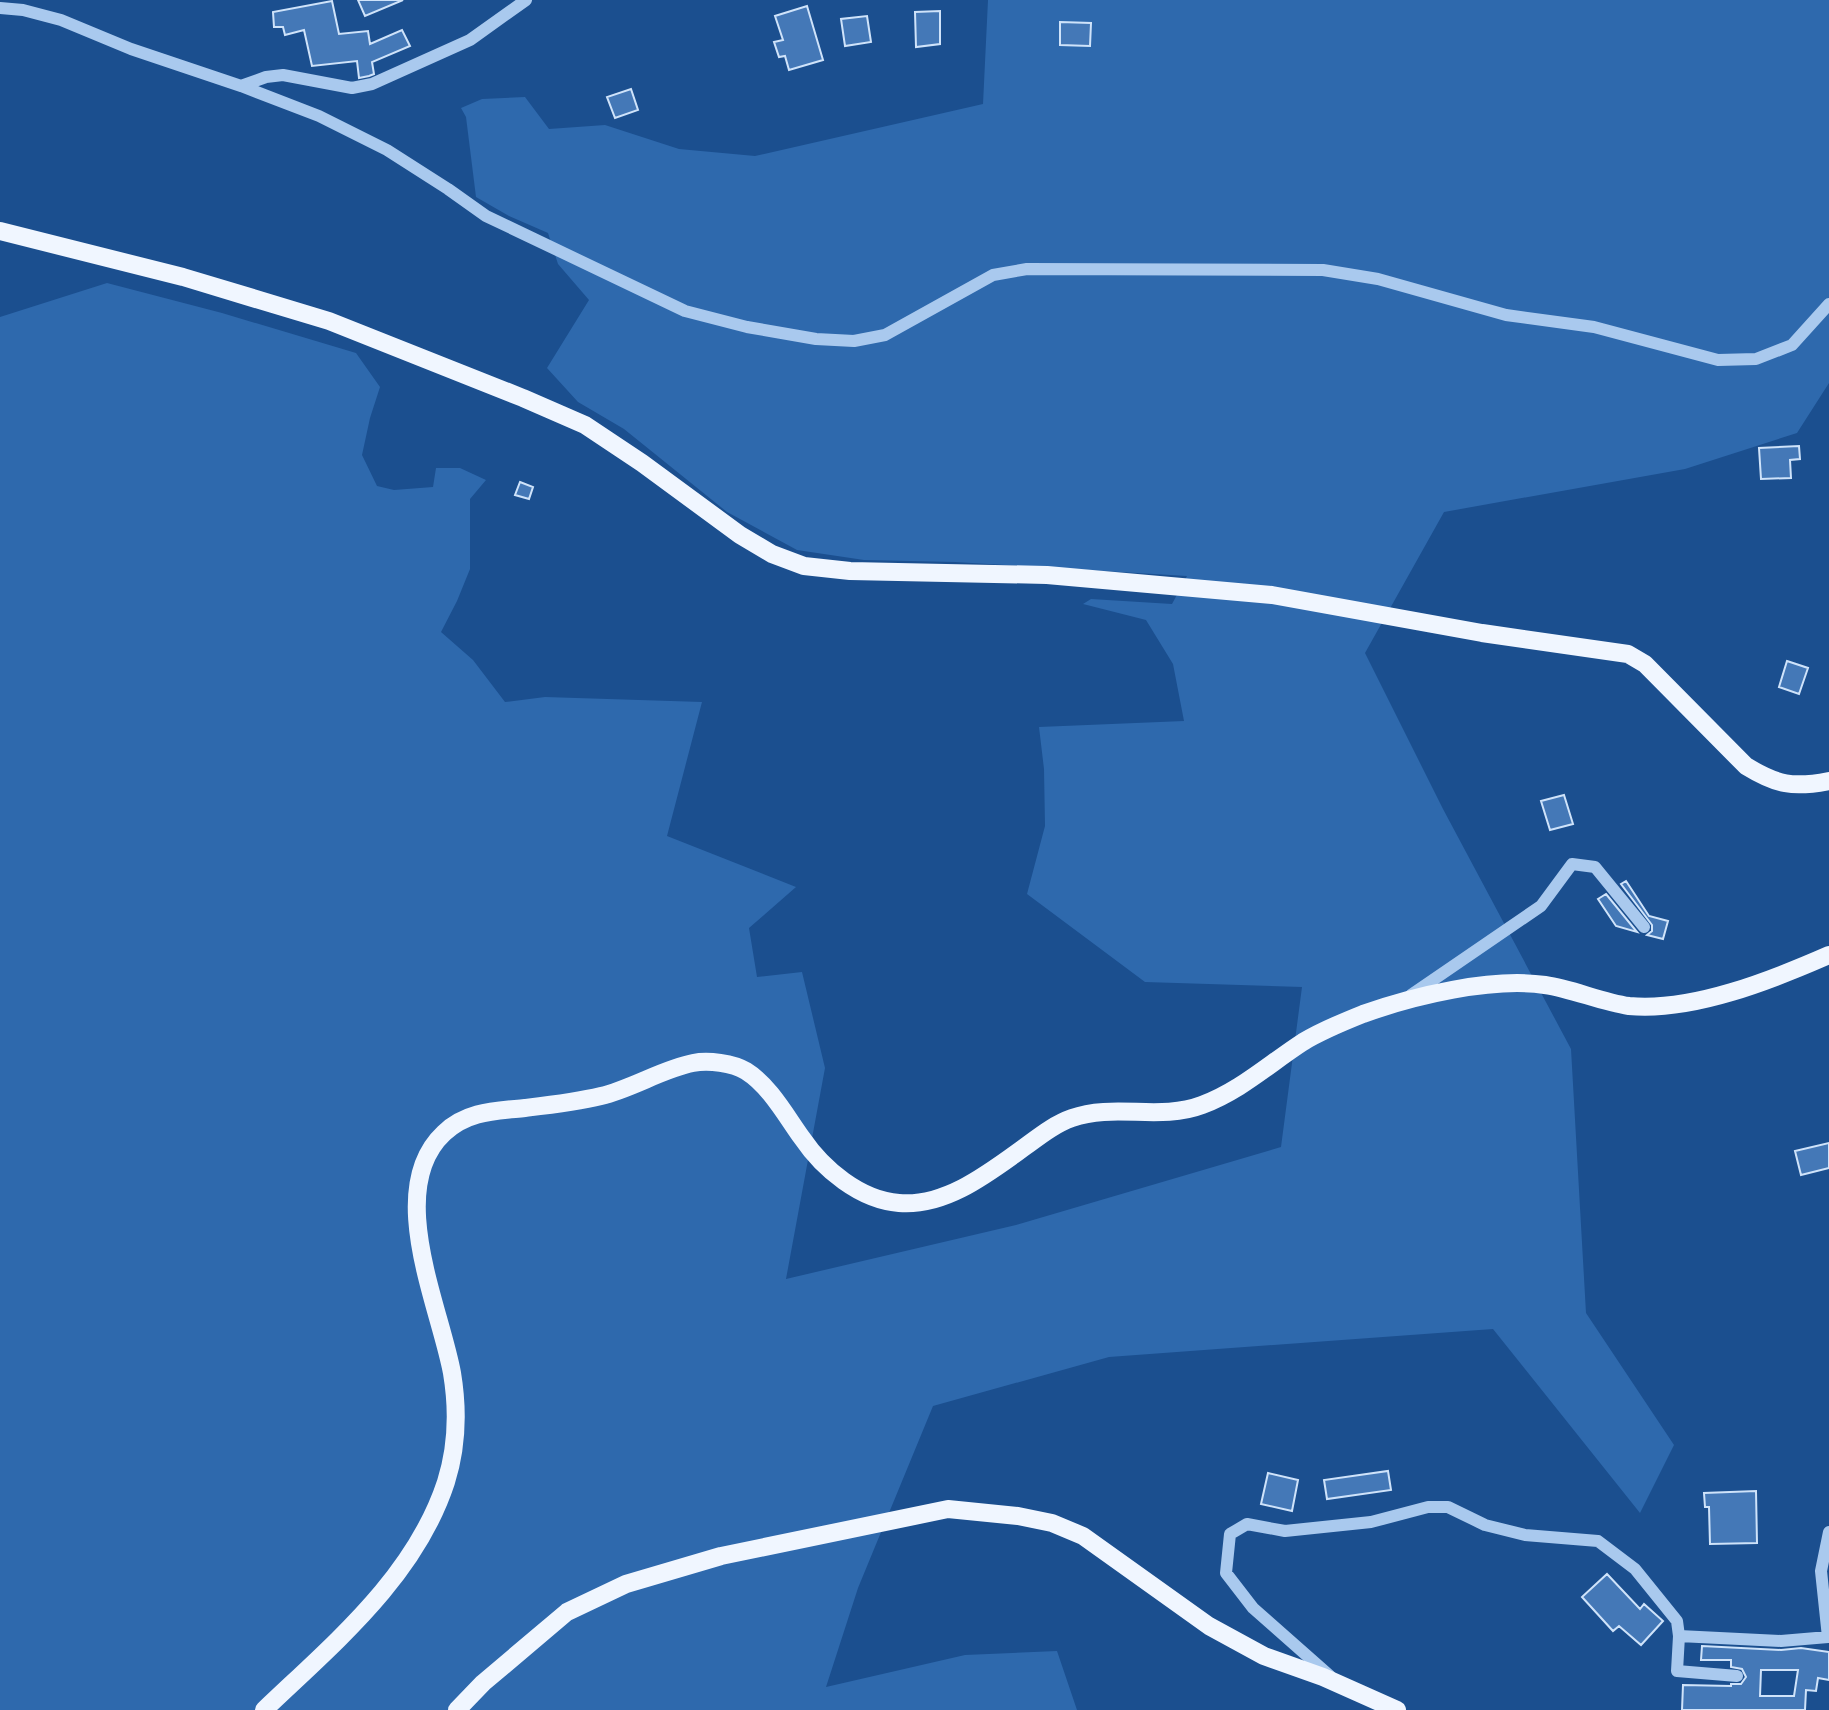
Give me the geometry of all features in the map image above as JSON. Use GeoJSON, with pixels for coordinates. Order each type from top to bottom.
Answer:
{"type":"FeatureCollection","features":[{"type":"Feature","properties":{"kind":"main road"},"geometry":{"type":"LineString","coordinates":[[0,231],[183,277],[329,321],[488,383],[584,425],[642,463],[740,536],[772,554],[804,565],[850,571],[1046,575],[1272,595],[1482,633],[1628,654],[1645,664],[1746,766],[1765,778],[1789,786],[1829,781]]}},
{"type":"Feature","properties":{"kind":"main road"},"geometry":{"type":"LineString","coordinates":[[264,1710],[331,1648],[391,1582],[417,1544],[446,1482],[456,1423],[454,1395],[444,1339],[430,1296],[418,1228],[418,1179],[426,1158],[440,1136],[461,1120],[488,1111],[600,1097],[694,1063],[721,1064],[743,1069],[761,1084],[806,1145],[850,1186],[879,1199],[901,1204],[945,1196],[970,1184],[1053,1127],[1074,1117],[1099,1112],[1161,1114],[1194,1108],[1238,1088],[1308,1039],[1361,1015],[1399,1003],[1458,990],[1512,983],[1564,988],[1628,1006],[1662,1005],[1702,1000],[1829,955]]}},
{"type":"Feature","properties":{"kind":"main road"},"geometry":{"type":"LineString","coordinates":[[457,1710],[483,1683],[567,1612],[626,1584],[721,1556],[948,1509],[1018,1516],[1052,1523],[1083,1536],[1209,1626],[1264,1656],[1339,1684],[1397,1710]]}},
{"type":"Feature","properties":{"kind":"street"},"geometry":{"type":"LineString","coordinates":[[241,86],[266,77],[283,75],[352,88],[372,84],[470,40],[526,0]]}},
{"type":"Feature","properties":{"kind":"street"},"geometry":{"type":"LineString","coordinates":[[0,8],[23,10],[61,20],[131,49],[319,116],[387,150],[486,216],[685,311],[747,327],[816,339],[854,341],[885,335],[993,275],[1027,269],[1323,270],[1378,279],[1506,316],[1594,327],[1718,360],[1756,359],[1792,345],[1829,304]]}},
{"type":"Feature","properties":{"kind":"street"},"geometry":{"type":"LineString","coordinates":[[1399,1003],[1541,906],[1572,864],[1595,867],[1644,927]]}},
{"type":"Feature","properties":{"kind":"street"},"geometry":{"type":"LineString","coordinates":[[1339,1684],[1253,1608],[1226,1573],[1230,1534],[1247,1524],[1285,1531],[1371,1522],[1428,1507],[1448,1507],[1485,1525],[1525,1535],[1598,1541],[1635,1569],[1677,1621],[1677,1671],[1737,1676]]}},
{"type":"Feature","properties":{"kind":"street"},"geometry":{"type":"LineString","coordinates":[[1679,1636],[1781,1641],[1828,1637],[1821,1571],[1829,1532]]}},
{"type":"Feature","properties":{"kind":"shaded area"},"geometry":{"type":"Polygon","coordinates":[[[988,0],[1829,0],[1829,383],[1797,433],[1685,469],[1444,512],[1365,653],[1443,809],[1571,1049],[1586,1313],[1674,1445],[1640,1513],[1493,1329],[1109,1357],[933,1406],[858,1588],[826,1687],[965,1655],[1057,1651],[1077,1710],[0,1710],[0,317],[107,283],[222,313],[356,353],[380,387],[362,455],[377,486],[394,490],[433,487],[436,468],[460,468],[486,480],[470,499],[470,569],[441,632],[473,660],[505,702],[545,697],[702,702],[667,836],[796,887],[749,928],[757,977],[802,972],[825,1068],[786,1279],[1016,1225],[1281,1147],[1302,987],[1145,982],[1027,894],[1045,826],[1044,769],[1039,727],[1184,721],[1173,664],[1146,620],[1083,604],[1091,599],[1172,604],[1187,576],[955,562],[864,560],[797,550],[727,512],[624,429],[578,402],[547,368],[589,300],[558,264],[548,233],[509,216],[476,197],[466,117],[461,108],[482,99],[525,97],[549,129],[605,125],[679,149],[755,156],[983,104],[988,0]]]}},
{"type":"Feature","properties":{"kind":"building"},"geometry":{"type":"Polygon","coordinates":[[[358,0],[403,0],[365,16],[358,0]]]}},
{"type":"Feature","properties":{"kind":"building"},"geometry":{"type":"Polygon","coordinates":[[[332,1],[339,34],[368,31],[370,44],[402,30],[410,46],[372,62],[374,74],[369,76],[359,78],[357,61],[312,66],[304,30],[285,35],[283,27],[274,27],[273,12],[332,1]]]}},
{"type":"Feature","properties":{"kind":"building"},"geometry":{"type":"Polygon","coordinates":[[[807,6],[823,60],[789,70],[785,56],[779,57],[774,42],[783,40],[775,16],[807,6]]]}},
{"type":"Feature","properties":{"kind":"building"},"geometry":{"type":"Polygon","coordinates":[[[940,11],[940,44],[916,47],[915,12],[940,11]]]}},
{"type":"Feature","properties":{"kind":"building"},"geometry":{"type":"Polygon","coordinates":[[[867,16],[871,42],[845,46],[841,19],[867,16]]]}},
{"type":"Feature","properties":{"kind":"building"},"geometry":{"type":"Polygon","coordinates":[[[1060,22],[1091,23],[1090,46],[1060,45],[1060,22]]]}},
{"type":"Feature","properties":{"kind":"building"},"geometry":{"type":"Polygon","coordinates":[[[631,89],[638,110],[615,118],[607,97],[631,89]]]}},
{"type":"Feature","properties":{"kind":"building"},"geometry":{"type":"Polygon","coordinates":[[[1799,446],[1800,459],[1790,460],[1791,478],[1761,479],[1759,448],[1799,446]]]}},
{"type":"Feature","properties":{"kind":"building"},"geometry":{"type":"Polygon","coordinates":[[[520,482],[533,487],[529,499],[515,495],[520,482]]]}},
{"type":"Feature","properties":{"kind":"building"},"geometry":{"type":"Polygon","coordinates":[[[1787,661],[1808,668],[1799,694],[1779,687],[1787,661]]]}},
{"type":"Feature","properties":{"kind":"building"},"geometry":{"type":"Polygon","coordinates":[[[1564,795],[1573,824],[1550,830],[1541,801],[1564,795]]]}},
{"type":"Feature","properties":{"kind":"building"},"geometry":{"type":"Polygon","coordinates":[[[1626,881],[1649,916],[1668,921],[1663,939],[1647,935],[1652,931],[1652,925],[1621,884],[1626,881]]]}},
{"type":"Feature","properties":{"kind":"building"},"geometry":{"type":"Polygon","coordinates":[[[1606,894],[1637,932],[1616,926],[1598,899],[1606,894]]]}},
{"type":"Feature","properties":{"kind":"building"},"geometry":{"type":"Polygon","coordinates":[[[1829,1143],[1829,1168],[1801,1175],[1795,1151],[1829,1143]]]}},
{"type":"Feature","properties":{"kind":"building"},"geometry":{"type":"Polygon","coordinates":[[[1388,1471],[1391,1490],[1327,1499],[1324,1480],[1388,1471]]]}},
{"type":"Feature","properties":{"kind":"building"},"geometry":{"type":"Polygon","coordinates":[[[1268,1473],[1298,1480],[1292,1511],[1261,1504],[1268,1473]]]}},
{"type":"Feature","properties":{"kind":"building"},"geometry":{"type":"Polygon","coordinates":[[[1756,1491],[1757,1543],[1710,1544],[1709,1507],[1705,1507],[1704,1493],[1756,1491]]]}},
{"type":"Feature","properties":{"kind":"building"},"geometry":{"type":"Polygon","coordinates":[[[1607,1574],[1640,1609],[1644,1604],[1663,1621],[1641,1645],[1619,1626],[1613,1631],[1582,1597],[1607,1574]]]}},
{"type":"Feature","properties":{"kind":"building"},"geometry":{"type":"Polygon","coordinates":[[[1702,1646],[1781,1650],[1801,1648],[1829,1652],[1829,1680],[1818,1678],[1816,1691],[1806,1690],[1805,1710],[1682,1710],[1683,1685],[1731,1686],[1741,1684],[1746,1677],[1742,1669],[1731,1667],[1731,1660],[1701,1660],[1702,1646]],[[1761,1670],[1760,1696],[1794,1696],[1798,1670],[1761,1670]]]}}]}
